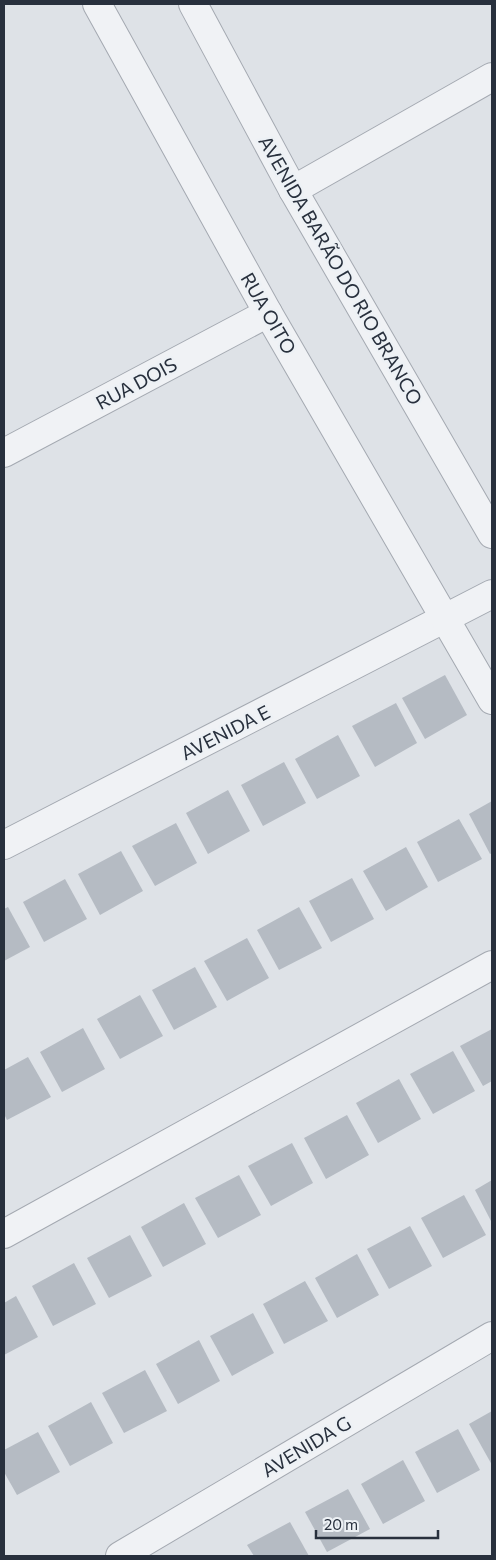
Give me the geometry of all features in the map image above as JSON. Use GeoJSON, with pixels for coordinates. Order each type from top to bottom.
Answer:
{"type":"FeatureCollection","features":[{"type":"Feature","properties":{"kind":"street","name":"RUA OITO"},"geometry":{"type":"LineString","coordinates":[[97,4],[268,313],[492,700]]}},
{"type":"Feature","properties":{"kind":"street","name":"AVENIDA BARÃO DO RIO BRANCO"},"geometry":{"type":"LineString","coordinates":[[193,4],[293,190],[492,534]]}},
{"type":"Feature","properties":{"kind":"street"},"geometry":{"type":"LineString","coordinates":[[293,190],[492,76]]}},
{"type":"Feature","properties":{"kind":"street","name":"RUA DOIS"},"geometry":{"type":"LineString","coordinates":[[4,452],[268,313]]}},
{"type":"Feature","properties":{"kind":"street","name":"AVENIDA E"},"geometry":{"type":"LineString","coordinates":[[4,845],[492,594]]}},
{"type":"Feature","properties":{"kind":"street"},"geometry":{"type":"LineString","coordinates":[[4,1234],[492,965]]}},
{"type":"Feature","properties":{"kind":"street","name":"AVENIDA G"},"geometry":{"type":"LineString","coordinates":[[120,1556],[492,1336]]}},
{"type":"Feature","properties":{"kind":"building"},"geometry":{"type":"Polygon","coordinates":[[[445,675],[467,715],[425,739],[402,698],[445,675]]]}},
{"type":"Feature","properties":{"kind":"building"},"geometry":{"type":"Polygon","coordinates":[[[396,703],[417,743],[375,767],[352,726],[396,703]]]}},
{"type":"Feature","properties":{"kind":"building"},"geometry":{"type":"Polygon","coordinates":[[[338,735],[360,776],[317,799],[295,759],[338,735]]]}},
{"type":"Feature","properties":{"kind":"building"},"geometry":{"type":"Polygon","coordinates":[[[284,762],[306,803],[263,826],[241,785],[284,762]]]}},
{"type":"Feature","properties":{"kind":"building"},"geometry":{"type":"Polygon","coordinates":[[[228,790],[250,831],[208,854],[186,813],[228,790]]]}},
{"type":"Feature","properties":{"kind":"building"},"geometry":{"type":"Polygon","coordinates":[[[492,801],[492,853],[490,854],[469,814],[492,801]]]}},
{"type":"Feature","properties":{"kind":"building"},"geometry":{"type":"Polygon","coordinates":[[[459,819],[482,859],[438,882],[417,842],[459,819]]]}},
{"type":"Feature","properties":{"kind":"building"},"geometry":{"type":"Polygon","coordinates":[[[176,823],[197,863],[155,886],[132,846],[176,823]]]}},
{"type":"Feature","properties":{"kind":"building"},"geometry":{"type":"Polygon","coordinates":[[[406,847],[428,887],[386,911],[363,871],[406,847]]]}},
{"type":"Feature","properties":{"kind":"building"},"geometry":{"type":"Polygon","coordinates":[[[121,851],[143,891],[100,915],[78,874],[121,851]]]}},
{"type":"Feature","properties":{"kind":"building"},"geometry":{"type":"Polygon","coordinates":[[[352,878],[374,919],[331,942],[309,901],[352,878]]]}},
{"type":"Feature","properties":{"kind":"building"},"geometry":{"type":"Polygon","coordinates":[[[65,879],[87,919],[44,942],[23,902],[65,879]]]}},
{"type":"Feature","properties":{"kind":"building"},"geometry":{"type":"Polygon","coordinates":[[[8,907],[30,947],[4,961],[4,909],[8,907]]]}},
{"type":"Feature","properties":{"kind":"building"},"geometry":{"type":"Polygon","coordinates":[[[299,907],[322,948],[279,970],[257,930],[299,907]]]}},
{"type":"Feature","properties":{"kind":"building"},"geometry":{"type":"Polygon","coordinates":[[[247,938],[269,978],[227,1001],[204,961],[247,938]]]}},
{"type":"Feature","properties":{"kind":"building"},"geometry":{"type":"Polygon","coordinates":[[[195,967],[217,1007],[174,1030],[152,990],[195,967]]]}},
{"type":"Feature","properties":{"kind":"building"},"geometry":{"type":"Polygon","coordinates":[[[140,995],[163,1036],[120,1059],[97,1019],[140,995]]]}},
{"type":"Feature","properties":{"kind":"building"},"geometry":{"type":"Polygon","coordinates":[[[83,1028],[105,1069],[62,1092],[40,1052],[83,1028]]]}},
{"type":"Feature","properties":{"kind":"building"},"geometry":{"type":"Polygon","coordinates":[[[492,1029],[492,1081],[483,1086],[460,1046],[492,1029]]]}},
{"type":"Feature","properties":{"kind":"building"},"geometry":{"type":"Polygon","coordinates":[[[453,1051],[475,1091],[433,1114],[410,1074],[453,1051]]]}},
{"type":"Feature","properties":{"kind":"building"},"geometry":{"type":"Polygon","coordinates":[[[28,1057],[51,1097],[7,1120],[4,1114],[4,1070],[28,1057]]]}},
{"type":"Feature","properties":{"kind":"building"},"geometry":{"type":"Polygon","coordinates":[[[399,1079],[421,1119],[378,1143],[356,1103],[399,1079]]]}},
{"type":"Feature","properties":{"kind":"building"},"geometry":{"type":"Polygon","coordinates":[[[347,1115],[369,1155],[326,1179],[304,1138],[347,1115]]]}},
{"type":"Feature","properties":{"kind":"building"},"geometry":{"type":"Polygon","coordinates":[[[292,1143],[313,1183],[271,1206],[248,1166],[292,1143]]]}},
{"type":"Feature","properties":{"kind":"building"},"geometry":{"type":"Polygon","coordinates":[[[239,1175],[261,1215],[218,1238],[195,1198],[239,1175]]]}},
{"type":"Feature","properties":{"kind":"building"},"geometry":{"type":"Polygon","coordinates":[[[492,1180],[492,1223],[475,1190],[492,1180]]]}},
{"type":"Feature","properties":{"kind":"building"},"geometry":{"type":"Polygon","coordinates":[[[464,1195],[486,1235],[443,1258],[421,1218],[464,1195]]]}},
{"type":"Feature","properties":{"kind":"building"},"geometry":{"type":"Polygon","coordinates":[[[184,1203],[206,1244],[163,1267],[141,1227],[184,1203]]]}},
{"type":"Feature","properties":{"kind":"building"},"geometry":{"type":"Polygon","coordinates":[[[410,1226],[432,1266],[389,1289],[367,1249],[410,1226]]]}},
{"type":"Feature","properties":{"kind":"building"},"geometry":{"type":"Polygon","coordinates":[[[130,1235],[152,1276],[109,1298],[87,1258],[130,1235]]]}},
{"type":"Feature","properties":{"kind":"building"},"geometry":{"type":"Polygon","coordinates":[[[357,1254],[379,1295],[337,1318],[315,1278],[357,1254]]]}},
{"type":"Feature","properties":{"kind":"building"},"geometry":{"type":"Polygon","coordinates":[[[74,1263],[96,1304],[53,1326],[32,1286],[74,1263]]]}},
{"type":"Feature","properties":{"kind":"building"},"geometry":{"type":"Polygon","coordinates":[[[305,1281],[328,1321],[284,1344],[263,1304],[305,1281]]]}},
{"type":"Feature","properties":{"kind":"building"},"geometry":{"type":"Polygon","coordinates":[[[16,1296],[38,1337],[4,1355],[4,1303],[16,1296]]]}},
{"type":"Feature","properties":{"kind":"building"},"geometry":{"type":"Polygon","coordinates":[[[253,1313],[274,1353],[232,1376],[210,1336],[253,1313]]]}},
{"type":"Feature","properties":{"kind":"building"},"geometry":{"type":"Polygon","coordinates":[[[199,1340],[220,1381],[178,1404],[156,1364],[199,1340]]]}},
{"type":"Feature","properties":{"kind":"building"},"geometry":{"type":"Polygon","coordinates":[[[145,1370],[167,1411],[124,1433],[102,1393],[145,1370]]]}},
{"type":"Feature","properties":{"kind":"building"},"geometry":{"type":"Polygon","coordinates":[[[91,1402],[113,1443],[70,1466],[48,1426],[91,1402]]]}},
{"type":"Feature","properties":{"kind":"building"},"geometry":{"type":"Polygon","coordinates":[[[492,1411],[492,1465],[469,1424],[492,1411]]]}},
{"type":"Feature","properties":{"kind":"building"},"geometry":{"type":"Polygon","coordinates":[[[458,1429],[480,1470],[437,1493],[415,1452],[458,1429]]]}},
{"type":"Feature","properties":{"kind":"building"},"geometry":{"type":"Polygon","coordinates":[[[38,1432],[60,1472],[17,1495],[4,1472],[4,1450],[38,1432]]]}},
{"type":"Feature","properties":{"kind":"building"},"geometry":{"type":"Polygon","coordinates":[[[403,1460],[425,1501],[383,1524],[361,1484],[403,1460]]]}},
{"type":"Feature","properties":{"kind":"building"},"geometry":{"type":"Polygon","coordinates":[[[348,1489],[370,1529],[327,1552],[305,1512],[348,1489]]]}},
{"type":"Feature","properties":{"kind":"building"},"geometry":{"type":"Polygon","coordinates":[[[290,1522],[309,1556],[254,1556],[247,1545],[290,1522]]]}}]}
